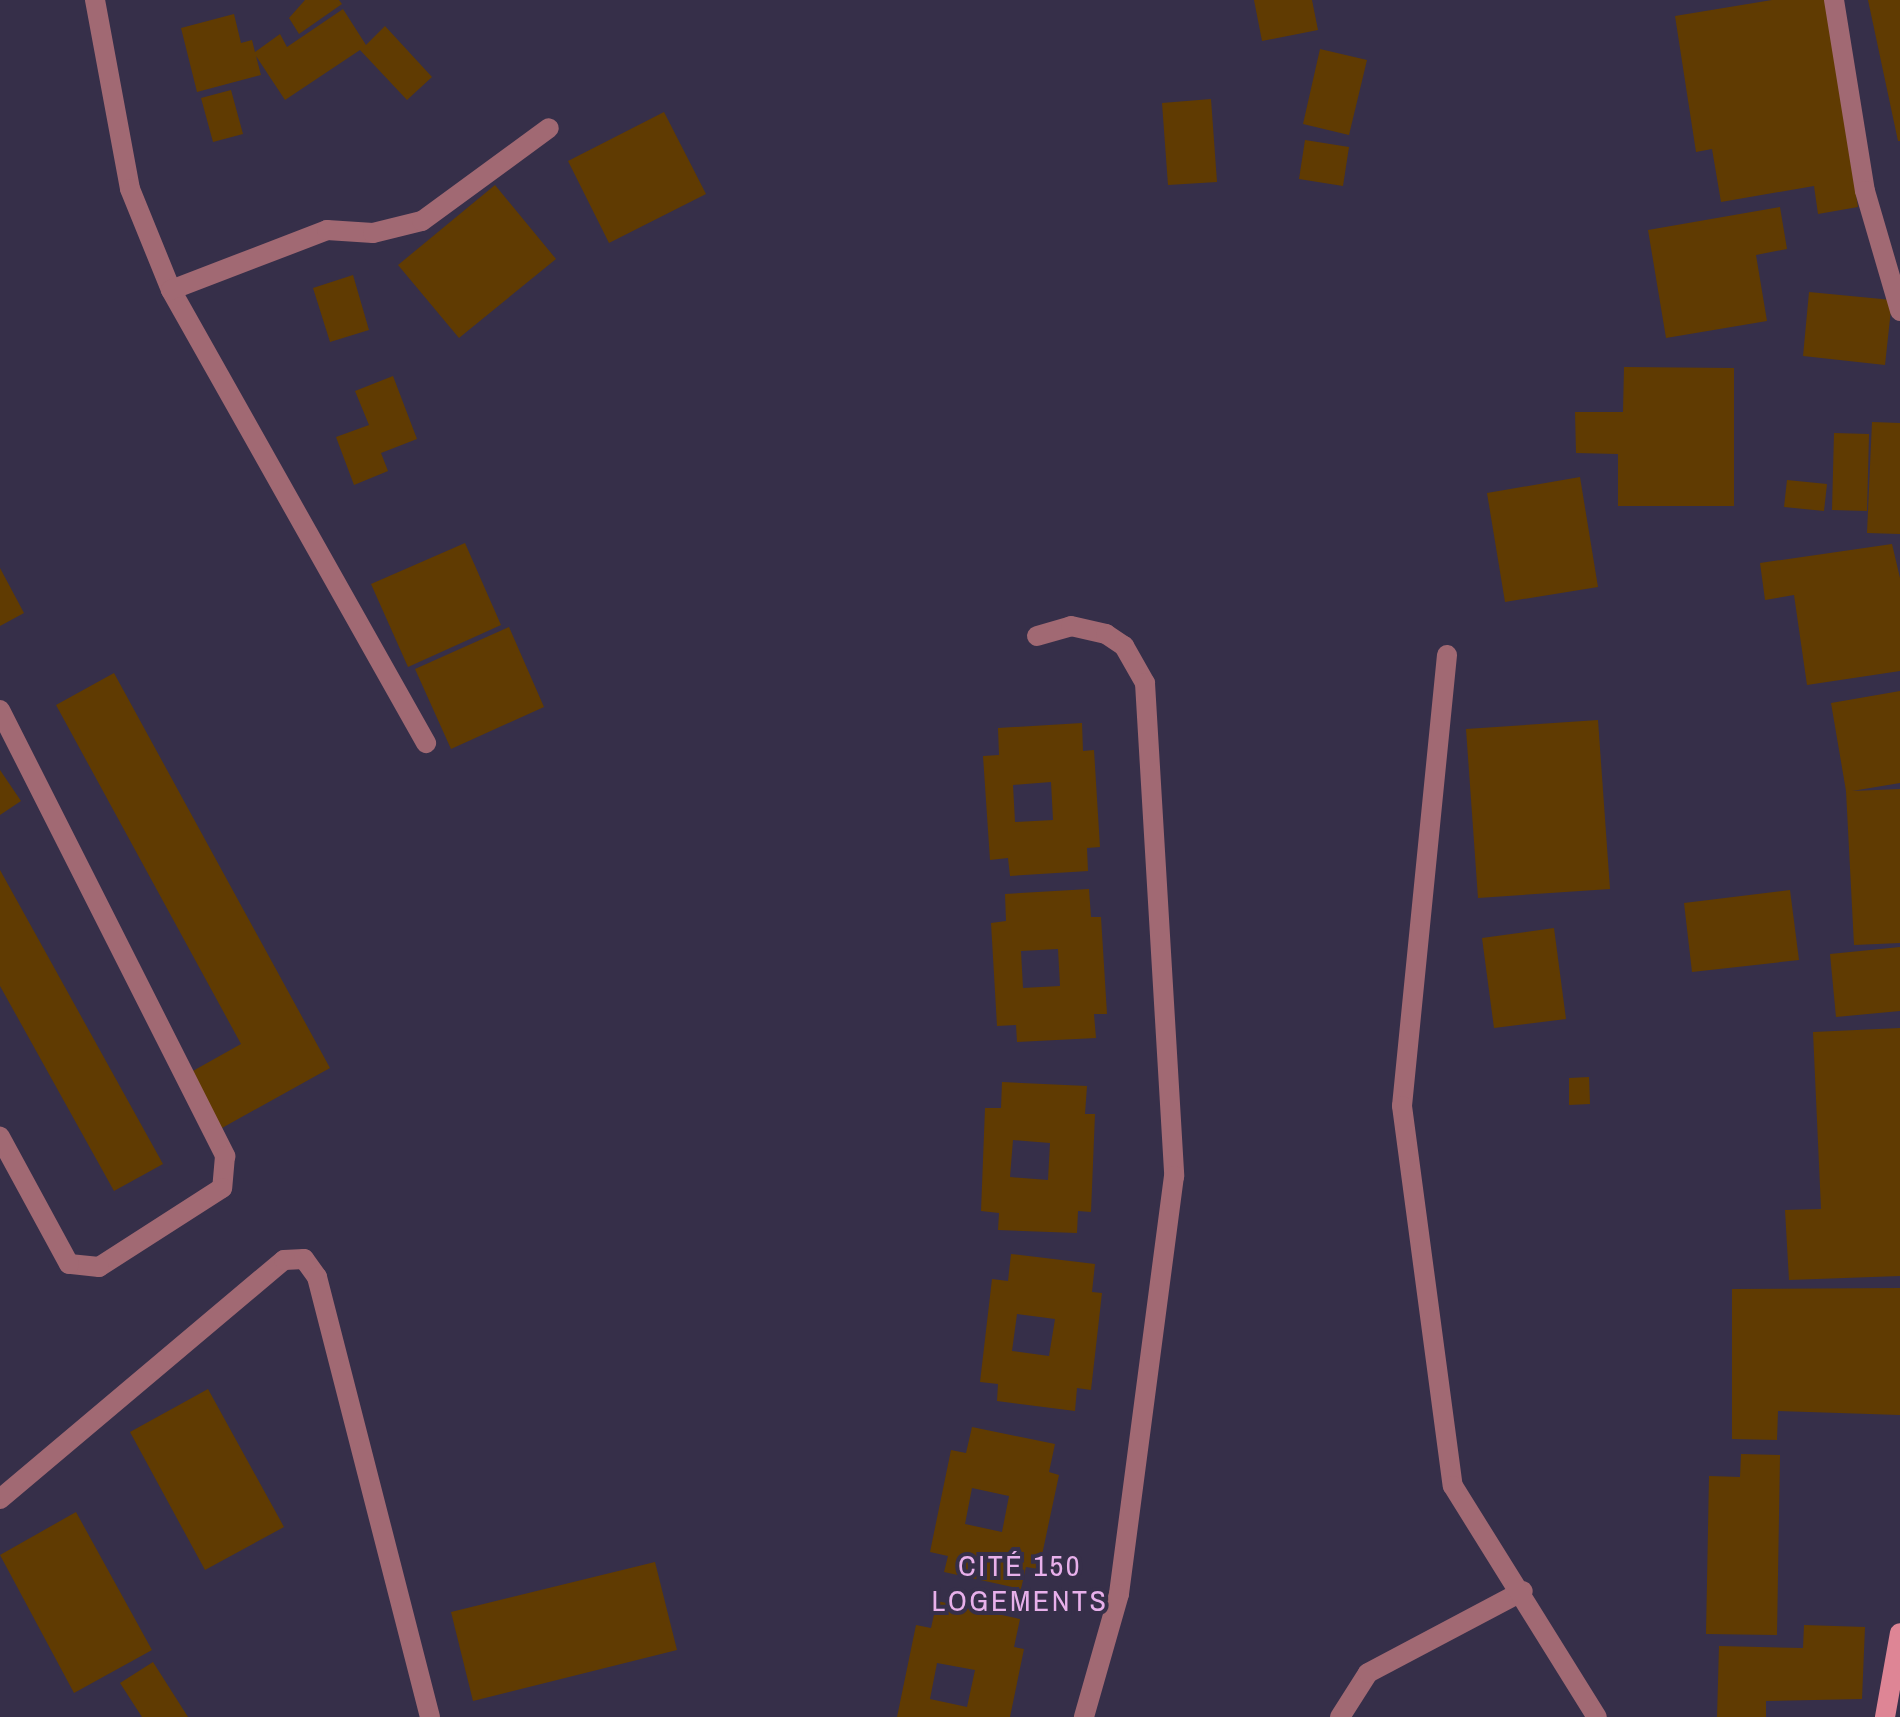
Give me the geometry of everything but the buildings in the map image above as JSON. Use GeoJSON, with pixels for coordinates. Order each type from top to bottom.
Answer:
{"type":"FeatureCollection","features":[{"type":"Feature","properties":{"kind":"main road"},"geometry":{"type":"LineString","coordinates":[[1885,1717],[1900,1633]]}},
{"type":"Feature","properties":{"kind":"street"},"geometry":{"type":"LineString","coordinates":[[96,0],[130,188],[171,290],[426,743]]}},
{"type":"Feature","properties":{"kind":"street"},"geometry":{"type":"LineString","coordinates":[[1834,0],[1865,191],[1900,311]]}},
{"type":"Feature","properties":{"kind":"street"},"geometry":{"type":"LineString","coordinates":[[171,290],[327,230],[373,232],[422,221],[548,128]]}},
{"type":"Feature","properties":{"kind":"street"},"geometry":{"type":"LineString","coordinates":[[1037,636],[1071,626],[1106,634],[1131,655],[1146,683],[1174,1176],[1119,1594],[1084,1717]]}},
{"type":"Feature","properties":{"kind":"street"},"geometry":{"type":"LineString","coordinates":[[1447,655],[1402,1106],[1453,1486],[1524,1591],[1598,1717]]}},
{"type":"Feature","properties":{"kind":"street"},"geometry":{"type":"LineString","coordinates":[[0,710],[225,1156],[222,1188],[100,1268],[69,1264],[0,1137]]}},
{"type":"Feature","properties":{"kind":"street"},"geometry":{"type":"LineString","coordinates":[[0,1499],[284,1260],[304,1259],[317,1277],[430,1717]]}},
{"type":"Feature","properties":{"kind":"street"},"geometry":{"type":"LineString","coordinates":[[1340,1717],[1368,1673],[1524,1591]]}},
{"type":"Feature","properties":{"kind":"district","name":"CITÉ 150 LOGEMENTS"},"geometry":{"type":"Point","coordinates":[1020,1582]}}]}
